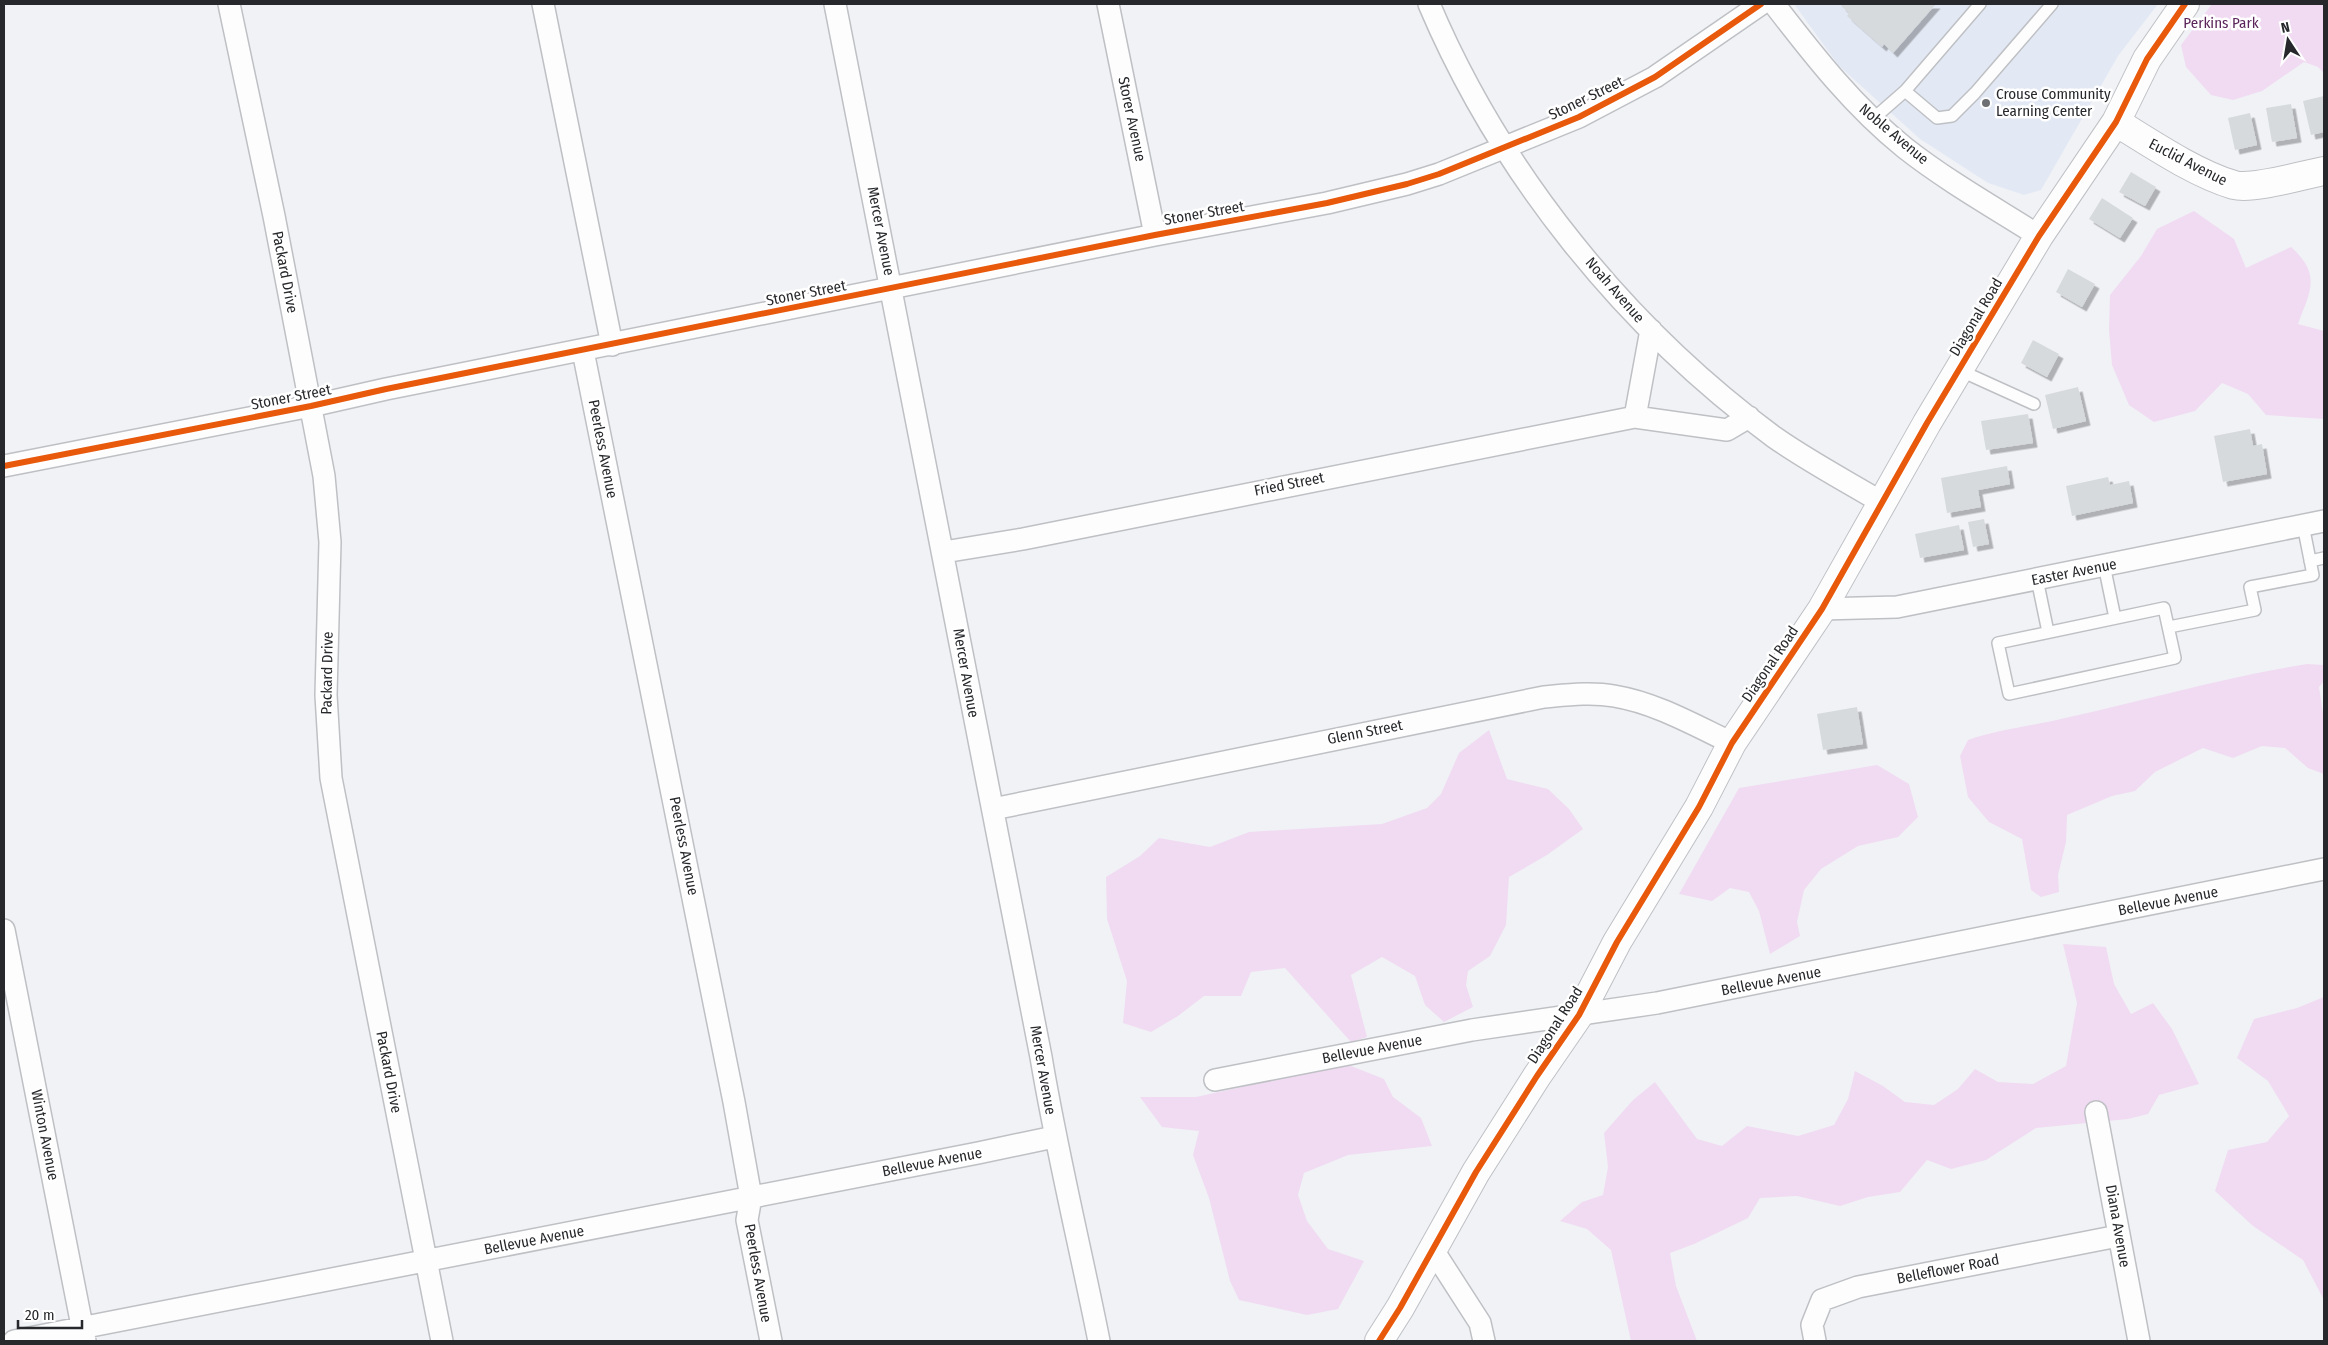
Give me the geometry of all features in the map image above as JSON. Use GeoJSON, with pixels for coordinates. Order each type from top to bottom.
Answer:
{"type":"FeatureCollection","features":[{"type":"Feature","properties":{"kind":"street","name":"Packard Drive"},"geometry":{"type":"LineString","coordinates":[[230,4],[324,476],[330,542],[326,695],[331,778],[442,1341]]}},
{"type":"Feature","properties":{"kind":"street"},"geometry":{"type":"LineString","coordinates":[[543,4],[612,345]]}},
{"type":"Feature","properties":{"kind":"street","name":"Mercer Avenue"},"geometry":{"type":"LineString","coordinates":[[835,4],[1042,1057],[1054,1136],[1071,1203],[1099,1341]]}},
{"type":"Feature","properties":{"kind":"street","name":"Storer Avenue"},"geometry":{"type":"LineString","coordinates":[[1108,4],[1155,235]]}},
{"type":"Feature","properties":{"kind":"street","name":"Noah Avenue"},"geometry":{"type":"LineString","coordinates":[[1429,4],[1465,78],[1506,148],[1549,212],[1614,292],[1650,330],[1720,395],[1783,442],[1881,502]]}},
{"type":"Feature","properties":{"kind":"street","name":"Stoner Street"},"geometry":{"type":"LineString","coordinates":[[4,466],[311,406],[1155,235],[1327,203],[1407,184],[1439,174],[1579,118],[1655,77],[1761,4]]}},
{"type":"Feature","properties":{"kind":"street","name":"Noble Avenue"},"geometry":{"type":"LineString","coordinates":[[1774,4],[1816,58],[1873,119],[1906,149],[2039,236]]}},
{"type":"Feature","properties":{"kind":"street","name":"Diagonal Road"},"geometry":{"type":"LineString","coordinates":[[1379,1341],[1433,1250],[1476,1172],[1536,1076],[1579,1015],[1617,942],[1698,807],[1732,743],[1822,609],[1881,502],[2039,236],[2116,122],[2148,59],[2185,4]]}},
{"type":"Feature","properties":{"kind":"street","name":"Euclid Avenue"},"geometry":{"type":"LineString","coordinates":[[2116,122],[2197,170],[2234,185],[2251,186],[2324,171]]}},
{"type":"Feature","properties":{"kind":"street"},"geometry":{"type":"LineString","coordinates":[[1635,417],[1650,330]]}},
{"type":"Feature","properties":{"kind":"street","name":"Peerless Avenue"},"geometry":{"type":"LineString","coordinates":[[583,351],[698,917],[751,1197],[747,1220],[771,1341]]}},
{"type":"Feature","properties":{"kind":"street","name":"Fried Street"},"geometry":{"type":"LineString","coordinates":[[944,552],[1023,539],[1635,417],[1727,430],[1749,417]]}},
{"type":"Feature","properties":{"kind":"street","name":"Easter Avenue"},"geometry":{"type":"LineString","coordinates":[[1822,609],[1897,606],[2324,521]]}},
{"type":"Feature","properties":{"kind":"street","name":"Glenn Street"},"geometry":{"type":"LineString","coordinates":[[993,809],[1544,697],[1578,694],[1629,699],[1665,711],[1732,743]]}},
{"type":"Feature","properties":{"kind":"street","name":"Bellevue Avenue"},"geometry":{"type":"LineString","coordinates":[[1215,1080],[1472,1030],[1579,1015],[1705,994],[2324,870]]}},
{"type":"Feature","properties":{"kind":"street","name":"Winton Avenue"},"geometry":{"type":"LineString","coordinates":[[4,930],[84,1335]]}},
{"type":"Feature","properties":{"kind":"street","name":"Diana Avenue"},"geometry":{"type":"LineString","coordinates":[[2096,1112],[2139,1341]]}},
{"type":"Feature","properties":{"kind":"street","name":"Bellevue Avenue"},"geometry":{"type":"LineString","coordinates":[[14,1341],[84,1335],[426,1260],[978,1154],[1054,1136]]}},
{"type":"Feature","properties":{"kind":"street","name":"Belleflower Road"},"geometry":{"type":"LineString","coordinates":[[1815,1341],[1812,1325],[1822,1300],[1858,1287],[2118,1236]]}},
{"type":"Feature","properties":{"kind":"street"},"geometry":{"type":"LineString","coordinates":[[1433,1250],[1480,1322],[1484,1341]]}},
{"type":"Feature","properties":{"kind":"lane"},"geometry":{"type":"LineString","coordinates":[[1873,119],[1905,91],[1980,4]]}},
{"type":"Feature","properties":{"kind":"lane"},"geometry":{"type":"LineString","coordinates":[[1905,91],[1937,118],[1952,116],[1975,94],[2052,4]]}},
{"type":"Feature","properties":{"kind":"lane"},"geometry":{"type":"LineString","coordinates":[[1959,370],[2034,404]]}},
{"type":"Feature","properties":{"kind":"lane"},"geometry":{"type":"LineString","coordinates":[[2168,627],[2255,610],[2250,587],[2313,575],[2303,525]]}},
{"type":"Feature","properties":{"kind":"lane"},"geometry":{"type":"LineString","coordinates":[[2310,561],[2324,558]]}},
{"type":"Feature","properties":{"kind":"lane"},"geometry":{"type":"LineString","coordinates":[[2104,565],[2115,618]]}},
{"type":"Feature","properties":{"kind":"lane"},"geometry":{"type":"LineString","coordinates":[[2037,579],[2048,632]]}},
{"type":"Feature","properties":{"kind":"lane"},"geometry":{"type":"LineString","coordinates":[[2164,608],[2168,627],[2175,658],[2008,694],[1998,643],[2164,608]]}},
{"type":"Feature","properties":{"kind":"shaded area","name":"Crouse Community Learning Center"},"geometry":{"type":"Polygon","coordinates":[[[1794,4],[2158,4],[2118,56],[2041,190],[2024,195],[1988,183],[1920,139],[1839,66],[1794,4]]]}},
{"type":"Feature","properties":{"kind":"green space","name":"Perkins Park"},"geometry":{"type":"Polygon","coordinates":[[[2212,4],[2324,4],[2324,73],[2318,67],[2304,62],[2262,91],[2233,100],[2211,95],[2186,67],[2181,45],[2212,4]]]}},
{"type":"Feature","properties":{"kind":"green space"},"geometry":{"type":"Polygon","coordinates":[[[2194,211],[2234,239],[2246,268],[2291,247],[2307,266],[2311,284],[2298,324],[2324,331],[2324,419],[2266,415],[2248,394],[2222,383],[2195,411],[2154,422],[2129,405],[2112,365],[2109,330],[2110,295],[2141,256],[2157,229],[2194,211]]]}},
{"type":"Feature","properties":{"kind":"green space"},"geometry":{"type":"Polygon","coordinates":[[[2307,664],[2324,665],[2324,681],[2319,687],[2324,720],[2324,774],[2308,768],[2285,748],[2262,746],[2233,758],[2203,748],[2155,772],[2135,791],[2112,796],[2067,815],[2066,842],[2058,875],[2059,892],[2041,897],[2031,890],[2022,839],[1989,822],[1968,797],[1960,756],[1968,740],[2216,682],[2307,664]]]}},
{"type":"Feature","properties":{"kind":"green space"},"geometry":{"type":"Polygon","coordinates":[[[1489,730],[1507,779],[1548,789],[1569,809],[1583,829],[1547,855],[1509,877],[1506,925],[1490,956],[1468,971],[1466,985],[1473,1007],[1444,1022],[1425,1005],[1415,976],[1382,957],[1351,975],[1367,1037],[1351,1042],[1285,968],[1251,972],[1241,996],[1204,996],[1178,1016],[1151,1032],[1123,1023],[1127,981],[1107,919],[1106,877],[1140,856],[1159,838],[1210,847],[1249,832],[1382,824],[1427,808],[1441,794],[1459,753],[1489,730]]]}},
{"type":"Feature","properties":{"kind":"green space"},"geometry":{"type":"Polygon","coordinates":[[[1877,765],[1909,784],[1918,817],[1898,837],[1858,846],[1821,869],[1804,890],[1797,922],[1800,936],[1770,954],[1759,911],[1749,892],[1730,888],[1712,901],[1679,894],[1739,788],[1877,765]]]}},
{"type":"Feature","properties":{"kind":"green space"},"geometry":{"type":"Polygon","coordinates":[[[2063,944],[2106,947],[2114,984],[2131,1014],[2153,1003],[2172,1029],[2199,1084],[2159,1095],[2148,1114],[2128,1119],[2036,1128],[1986,1160],[1951,1169],[1927,1160],[1900,1192],[1868,1197],[1840,1206],[1797,1196],[1760,1198],[1748,1218],[1694,1244],[1670,1253],[1676,1286],[1697,1341],[1631,1341],[1611,1250],[1587,1229],[1560,1221],[1582,1202],[1603,1195],[1608,1167],[1604,1133],[1633,1100],[1655,1082],[1697,1139],[1722,1146],[1747,1126],[1798,1136],[1834,1125],[1848,1099],[1855,1071],[1883,1086],[1905,1102],[1934,1105],[1958,1089],[1975,1069],[1998,1082],[2033,1084],[2066,1066],[2077,1003],[2063,944]]]}},
{"type":"Feature","properties":{"kind":"green space"},"geometry":{"type":"Polygon","coordinates":[[[2324,997],[2324,1300],[2303,1260],[2253,1226],[2215,1191],[2228,1150],[2267,1142],[2289,1116],[2268,1081],[2237,1058],[2254,1019],[2297,1008],[2324,997]]]}},
{"type":"Feature","properties":{"kind":"green space"},"geometry":{"type":"Polygon","coordinates":[[[1346,1064],[1384,1079],[1393,1097],[1421,1118],[1432,1146],[1348,1155],[1304,1173],[1298,1195],[1307,1221],[1328,1249],[1364,1261],[1338,1309],[1307,1315],[1239,1300],[1230,1281],[1209,1198],[1193,1155],[1199,1131],[1162,1127],[1140,1097],[1196,1097],[1346,1064]]]}},
{"type":"Feature","properties":{"kind":"building"},"geometry":{"type":"Polygon","coordinates":[[[1843,4],[1936,4],[1893,53],[1884,44],[1882,47],[1847,16],[1849,13],[1841,6],[1843,4]]]}},
{"type":"Feature","properties":{"kind":"building"},"geometry":{"type":"Polygon","coordinates":[[[2324,96],[2324,132],[2311,135],[2303,101],[2324,96]]]}},
{"type":"Feature","properties":{"kind":"building"},"geometry":{"type":"Polygon","coordinates":[[[2291,104],[2297,138],[2272,142],[2266,108],[2291,104]]]}},
{"type":"Feature","properties":{"kind":"building"},"geometry":{"type":"Polygon","coordinates":[[[2250,113],[2257,145],[2235,150],[2228,118],[2250,113]]]}},
{"type":"Feature","properties":{"kind":"building"},"geometry":{"type":"Polygon","coordinates":[[[2131,172],[2156,187],[2145,206],[2119,192],[2131,172]]]}},
{"type":"Feature","properties":{"kind":"building"},"geometry":{"type":"Polygon","coordinates":[[[2102,198],[2133,218],[2120,238],[2089,219],[2102,198]]]}},
{"type":"Feature","properties":{"kind":"building"},"geometry":{"type":"Polygon","coordinates":[[[2068,269],[2095,284],[2082,307],[2056,292],[2068,269]]]}},
{"type":"Feature","properties":{"kind":"building"},"geometry":{"type":"Polygon","coordinates":[[[2033,340],[2059,354],[2047,377],[2021,363],[2033,340]]]}},
{"type":"Feature","properties":{"kind":"building"},"geometry":{"type":"Polygon","coordinates":[[[2078,387],[2086,421],[2053,429],[2045,395],[2078,387]]]}},
{"type":"Feature","properties":{"kind":"building"},"geometry":{"type":"Polygon","coordinates":[[[2028,414],[2033,443],[1986,450],[1981,421],[2028,414]]]}},
{"type":"Feature","properties":{"kind":"building"},"geometry":{"type":"Polygon","coordinates":[[[2250,429],[2253,446],[2262,444],[2267,474],[2223,482],[2214,436],[2250,429]]]}},
{"type":"Feature","properties":{"kind":"building"},"geometry":{"type":"Polygon","coordinates":[[[2007,466],[2010,484],[1978,490],[1981,507],[1947,513],[1941,478],[2007,466]]]}},
{"type":"Feature","properties":{"kind":"building"},"geometry":{"type":"Polygon","coordinates":[[[2108,477],[2110,485],[2129,481],[2133,503],[2072,516],[2066,486],[2108,477]]]}},
{"type":"Feature","properties":{"kind":"building"},"geometry":{"type":"Polygon","coordinates":[[[1984,519],[1989,544],[1973,547],[1968,522],[1984,519]]]}},
{"type":"Feature","properties":{"kind":"building"},"geometry":{"type":"Polygon","coordinates":[[[1959,525],[1964,550],[1920,558],[1915,534],[1959,525]]]}},
{"type":"Feature","properties":{"kind":"building"},"geometry":{"type":"Polygon","coordinates":[[[1857,707],[1863,744],[1823,750],[1817,714],[1857,707]]]}},
{"type":"Feature","properties":{"kind":"cycle path"},"geometry":{"type":"LineString","coordinates":[[4,466],[311,406],[386,389],[1155,235],[1327,203],[1407,184],[1439,174],[1579,117],[1655,77],[1761,4]]}},
{"type":"Feature","properties":{"kind":"cycle path"},"geometry":{"type":"LineString","coordinates":[[1379,1341],[1400,1308],[1476,1172],[1537,1076],[1579,1015],[1617,942],[1699,807],[1732,743],[1822,609],[1927,423],[2039,236],[2116,122],[2147,59],[2185,4]]}},
{"type":"Feature","properties":{"kind":"place","name":"Crouse Community Learning Center"},"geometry":{"type":"Point","coordinates":[1986,103]}}]}
